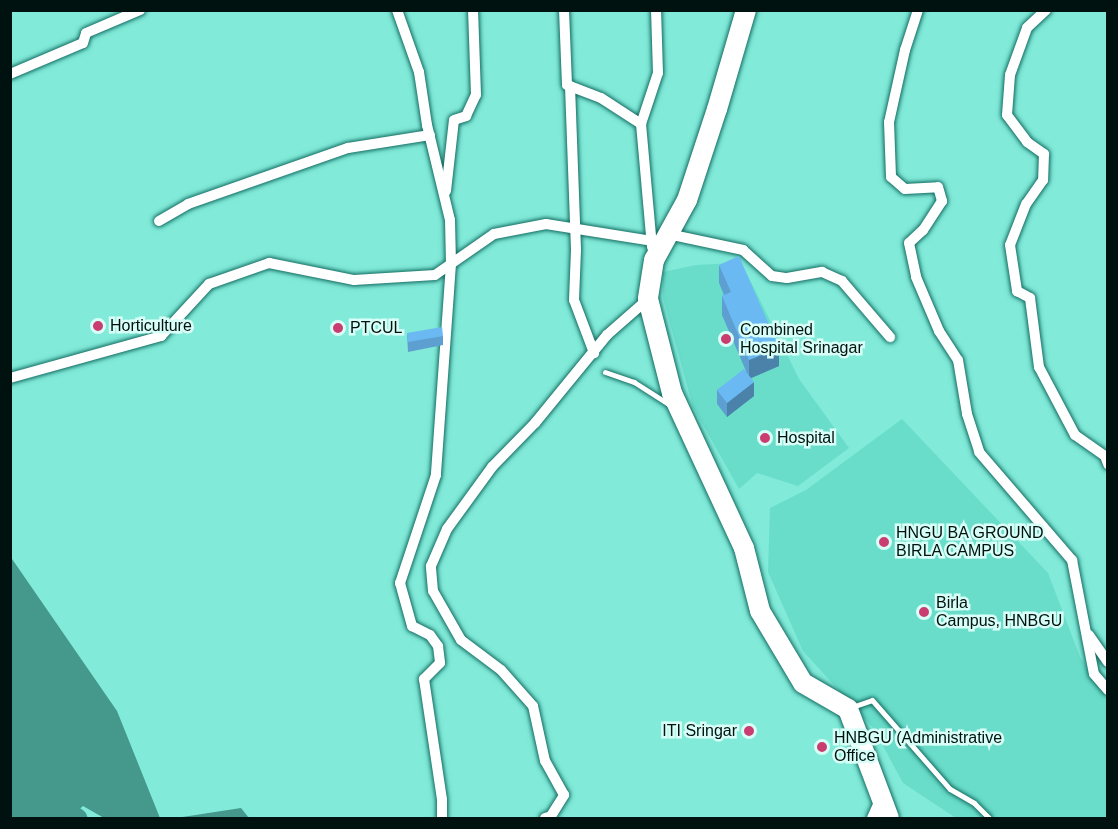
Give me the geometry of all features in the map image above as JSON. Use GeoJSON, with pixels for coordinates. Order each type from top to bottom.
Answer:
{"type":"FeatureCollection","features":[{"type":"Feature","properties":{"kind":"highway"},"geometry":{"type":"LineString","coordinates":[[746,10],[687,200],[658,245],[648,299],[672,393],[744,548],[760,611],[803,683],[848,709],[880,801],[889,819]]}},
{"type":"Feature","properties":{"kind":"street"},"geometry":{"type":"LineString","coordinates":[[10,74],[83,43],[86,33],[140,10]]}},
{"type":"Feature","properties":{"kind":"street"},"geometry":{"type":"LineString","coordinates":[[397,10],[419,72],[430,135],[450,220],[451,264],[436,475],[400,583],[412,626],[430,635],[438,646],[440,663],[424,679],[442,800],[442,819]]}},
{"type":"Feature","properties":{"kind":"street"},"geometry":{"type":"LineString","coordinates":[[445,200],[454,120],[466,116],[476,95],[473,10]]}},
{"type":"Feature","properties":{"kind":"street"},"geometry":{"type":"LineString","coordinates":[[564,10],[567,85],[602,98],[641,124]]}},
{"type":"Feature","properties":{"kind":"street"},"geometry":{"type":"LineString","coordinates":[[656,10],[658,73],[641,124],[658,245]]}},
{"type":"Feature","properties":{"kind":"street"},"geometry":{"type":"LineString","coordinates":[[918,10],[905,50],[889,122],[891,177],[905,189],[938,187],[942,201],[923,230],[909,243],[916,277],[939,331],[958,360],[967,414],[979,452],[1072,561],[1094,674],[1107,690]]}},
{"type":"Feature","properties":{"kind":"street"},"geometry":{"type":"LineString","coordinates":[[1046,10],[1027,28],[1010,75],[1007,115],[1026,141],[1044,154],[1043,180],[1026,204],[1010,245],[1017,291],[1030,298],[1040,367],[1075,435],[1105,456],[1107,464]]}},
{"type":"Feature","properties":{"kind":"street"},"geometry":{"type":"LineString","coordinates":[[570,86],[575,229],[574,300],[594,353]]}},
{"type":"Feature","properties":{"kind":"street"},"geometry":{"type":"LineString","coordinates":[[159,221],[188,204],[348,148],[430,135]]}},
{"type":"Feature","properties":{"kind":"street"},"geometry":{"type":"LineString","coordinates":[[10,378],[161,336],[209,284],[269,263],[354,280],[435,275],[494,234],[546,224],[658,245],[743,250],[772,276],[787,278],[822,272],[842,280],[890,337]]}},
{"type":"Feature","properties":{"kind":"street"},"geometry":{"type":"LineString","coordinates":[[545,819],[550,816],[564,795],[545,761],[533,706],[501,670],[461,640],[433,591],[431,566],[442,536],[473,491],[625,316],[648,299]]}},
{"type":"Feature","properties":{"kind":"street"},"geometry":{"type":"LineString","coordinates":[[1085,630],[1107,662]]}},
{"type":"Feature","properties":{"kind":"street"},"geometry":{"type":"LineString","coordinates":[[872,819],[880,801]]}},
{"type":"Feature","properties":{"kind":"lane"},"geometry":{"type":"LineString","coordinates":[[605,372],[634,382],[681,413]]}},
{"type":"Feature","properties":{"kind":"lane"},"geometry":{"type":"LineString","coordinates":[[848,709],[873,700],[950,789],[974,803],[989,819]]}},
{"type":"Feature","properties":{"kind":"shaded area","name":"Combined Hospital Srinagar"},"geometry":{"type":"Polygon","coordinates":[[[734,263],[744,269],[799,379],[849,448],[798,486],[757,473],[739,489],[693,407],[663,298],[663,272],[696,265],[734,263]]]}},
{"type":"Feature","properties":{"kind":"shaded area","name":"Birla Campus, HNBGU"},"geometry":{"type":"Polygon","coordinates":[[[902,419],[1048,573],[1080,657],[1107,697],[1107,818],[956,818],[903,783],[874,729],[803,651],[768,572],[770,508],[806,490],[902,419]]]}},
{"type":"Feature","properties":{"kind":"water"},"geometry":{"type":"Polygon","coordinates":[[[10,556],[117,711],[160,818],[104,818],[83,806],[69,818],[11,818],[10,556]]]}},
{"type":"Feature","properties":{"kind":"water"},"geometry":{"type":"Polygon","coordinates":[[[241,808],[249,818],[176,818],[241,808]]]}},
{"type":"Feature","properties":{"kind":"building"},"geometry":{"type":"Polygon","coordinates":[[[739,256],[779,348],[749,360],[722,296],[731,292],[719,265],[739,256]]]}},
{"type":"Feature","properties":{"kind":"building"},"geometry":{"type":"Polygon","coordinates":[[[442,327],[443,336],[408,342],[407,333],[442,327]]]}},
{"type":"Feature","properties":{"kind":"building"},"geometry":{"type":"Polygon","coordinates":[[[744,369],[754,382],[727,403],[717,390],[744,369]]]}},
{"type":"Feature","properties":{"kind":"waterway"},"geometry":{"type":"LineString","coordinates":[[55,801],[78,818]]}},
{"type":"Feature","properties":{"kind":"place","name":"Horticulture"},"geometry":{"type":"Point","coordinates":[98,326]}},
{"type":"Feature","properties":{"kind":"place","name":"PTCUL"},"geometry":{"type":"Point","coordinates":[338,328]}},
{"type":"Feature","properties":{"kind":"place","name":"Combined Hospital Srinagar"},"geometry":{"type":"Point","coordinates":[726,339]}},
{"type":"Feature","properties":{"kind":"place","name":"Hospital"},"geometry":{"type":"Point","coordinates":[765,438]}},
{"type":"Feature","properties":{"kind":"place","name":"HNGU BA GROUND BIRLA CAMPUS"},"geometry":{"type":"Point","coordinates":[884,542]}},
{"type":"Feature","properties":{"kind":"place","name":"Birla Campus, HNBGU"},"geometry":{"type":"Point","coordinates":[924,612]}},
{"type":"Feature","properties":{"kind":"place","name":"ITI Sringar"},"geometry":{"type":"Point","coordinates":[749,731]}},
{"type":"Feature","properties":{"kind":"place","name":"HNBGU (Administrative Office"},"geometry":{"type":"Point","coordinates":[822,747]}}]}
